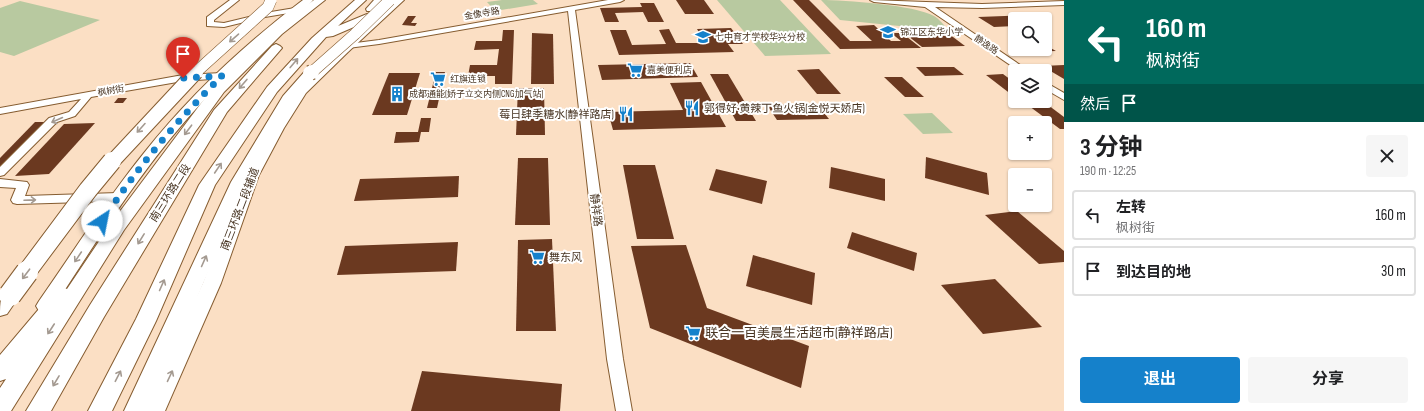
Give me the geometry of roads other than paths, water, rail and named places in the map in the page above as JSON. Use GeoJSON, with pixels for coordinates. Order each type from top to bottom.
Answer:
{"type":"FeatureCollection","features":[{"type":"Feature","properties":{"kind":"highway"},"geometry":{"type":"LineString","coordinates":[[0,308],[88,190],[126,146],[199,68],[268,7],[271,0]]}},
{"type":"Feature","properties":{"kind":"highway"},"geometry":{"type":"LineString","coordinates":[[0,408],[118,226],[219,89],[302,7],[320,0]]}},
{"type":"Feature","properties":{"kind":"highway","name":"南三环路二段"},"geometry":{"type":"LineString","coordinates":[[38,411],[97,311],[221,110],[272,52],[333,0]]}},
{"type":"Feature","properties":{"kind":"highway"},"geometry":{"type":"LineString","coordinates":[[100,411],[146,321],[207,186],[272,90],[316,40],[361,0]]}},
{"type":"Feature","properties":{"kind":"highway"},"geometry":{"type":"LineString","coordinates":[[136,411],[239,182],[290,96],[345,32],[379,0]]}},
{"type":"Feature","properties":{"kind":"highway"},"geometry":{"type":"LineString","coordinates":[[310,73],[391,0]]}},
{"type":"Feature","properties":{"kind":"highway"},"geometry":{"type":"LineString","coordinates":[[316,40],[371,16]]}},
{"type":"Feature","properties":{"kind":"highway"},"geometry":{"type":"LineString","coordinates":[[0,371],[118,226]]}},
{"type":"Feature","properties":{"kind":"main road","name":"南三环路二段辅道"},"geometry":{"type":"LineString","coordinates":[[154,411],[212,283],[252,175],[278,128],[302,91],[348,46],[400,0]]}},
{"type":"Feature","properties":{"kind":"main road"},"geometry":{"type":"LineString","coordinates":[[0,371],[118,197],[165,136],[243,54],[302,7]]}},
{"type":"Feature","properties":{"kind":"street"},"geometry":{"type":"LineString","coordinates":[[235,0],[210,19],[210,24],[224,25],[302,7]]}},
{"type":"Feature","properties":{"kind":"street"},"geometry":{"type":"LineString","coordinates":[[302,91],[341,42],[391,0]]}},
{"type":"Feature","properties":{"kind":"street","name":"金像寺路"},"geometry":{"type":"LineString","coordinates":[[348,46],[379,42],[620,0]]}},
{"type":"Feature","properties":{"kind":"street"},"geometry":{"type":"LineString","coordinates":[[874,0],[927,5],[982,6],[1064,3]]}},
{"type":"Feature","properties":{"kind":"street","name":"静逸路"},"geometry":{"type":"LineString","coordinates":[[927,5],[1015,64]]}},
{"type":"Feature","properties":{"kind":"street","name":"静祥路"},"geometry":{"type":"LineString","coordinates":[[571,8],[615,359],[624,411]]}},
{"type":"Feature","properties":{"kind":"street","name":"枫树街"},"geometry":{"type":"LineString","coordinates":[[0,111],[183,78],[219,78]]}},
{"type":"Feature","properties":{"kind":"street","name":"枫树街"},"geometry":{"type":"LineString","coordinates":[[0,114],[179,82],[219,78]]}},
{"type":"Feature","properties":{"kind":"street"},"geometry":{"type":"LineString","coordinates":[[1052,89],[1064,97]]}},
{"type":"Feature","properties":{"kind":"street"},"geometry":{"type":"LineString","coordinates":[[0,173],[53,120],[72,114],[87,98]]}},
{"type":"Feature","properties":{"kind":"street"},"geometry":{"type":"LineString","coordinates":[[0,183],[23,185],[17,200],[118,197]]}},
{"type":"Feature","properties":{"kind":"place","name":"锦江区东华小学"},"geometry":{"type":"Point","coordinates":[888,32]}},
{"type":"Feature","properties":{"kind":"place","name":"七中育才学校华兴分校"},"geometry":{"type":"Point","coordinates":[703,37]}},
{"type":"Feature","properties":{"kind":"place","name":"嘉美便利店"},"geometry":{"type":"Point","coordinates":[635,70]}},
{"type":"Feature","properties":{"kind":"place","name":"红旗连锁"},"geometry":{"type":"Point","coordinates":[438,79]}},
{"type":"Feature","properties":{"kind":"place","name":"成都通能(娇子立交内侧CNG加气站)"},"geometry":{"type":"Point","coordinates":[397,94]}},
{"type":"Feature","properties":{"kind":"place","name":"郭得好·黄辣丁鱼火锅(金悦天娇店)"},"geometry":{"type":"Point","coordinates":[692,108]}},
{"type":"Feature","properties":{"kind":"place","name":"莓日肆季糖水(静祥路店)"},"geometry":{"type":"Point","coordinates":[626,114]}},
{"type":"Feature","properties":{"kind":"place","name":"舞东风"},"geometry":{"type":"Point","coordinates":[537,257]}},
{"type":"Feature","properties":{"kind":"place","name":"联合一百美晨生活超市(静祥路店)"},"geometry":{"type":"Point","coordinates":[693,333]}}]}
